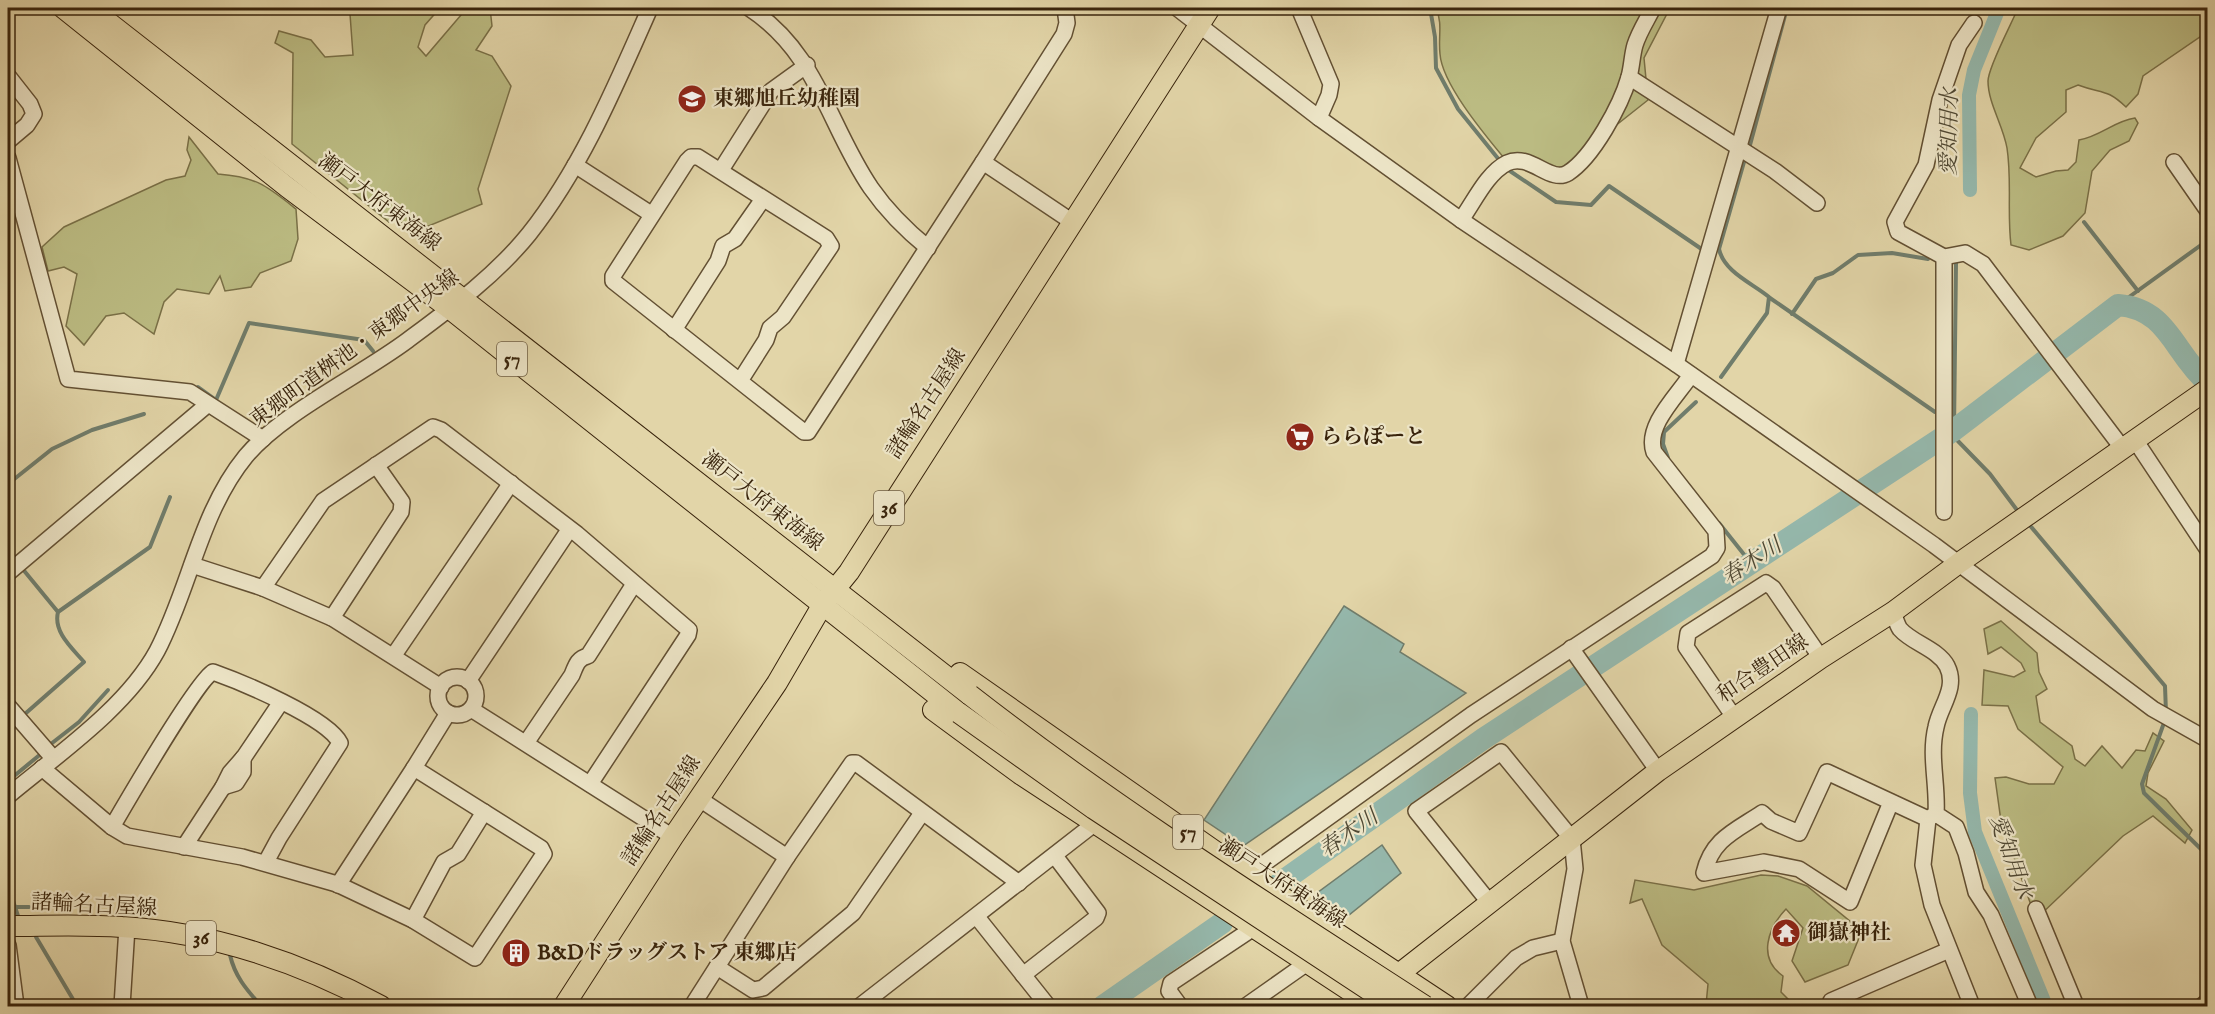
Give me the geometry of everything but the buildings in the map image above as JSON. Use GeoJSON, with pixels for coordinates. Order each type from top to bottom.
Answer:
{"type":"FeatureCollection","features":[{"type":"Feature","properties":{"kind":"main road","name":"瀬戸大府東海線"},"geometry":{"type":"LineString","coordinates":[[63,8],[287,187],[457,304]]}},
{"type":"Feature","properties":{"kind":"main road","name":"瀬戸大府東海線"},"geometry":{"type":"LineString","coordinates":[[90,8],[371,230],[457,304],[829,597],[919,681],[958,713],[1094,809],[1393,1006]]}},
{"type":"Feature","properties":{"kind":"main road","name":"諸輪名古屋線"},"geometry":{"type":"LineString","coordinates":[[564,1006],[672,837],[777,683],[829,597],[1009,324],[1071,221],[1210,8]]}},
{"type":"Feature","properties":{"kind":"main road","name":"和合豊田線"},"geometry":{"type":"LineString","coordinates":[[1365,1005],[1399,974],[1489,902],[1658,771],[1821,658],[1893,612],[1959,563],[2208,389]]}},
{"type":"Feature","properties":{"kind":"main road","name":"瀬戸大府東海線"},"geometry":{"type":"LineString","coordinates":[[829,597],[927,661],[1051,758],[1113,801],[1425,1006]]}},
{"type":"Feature","properties":{"kind":"main road","name":"57"},"geometry":{"type":"LineString","coordinates":[[927,661],[952,667],[1249,875],[1447,1006]]}},
{"type":"Feature","properties":{"kind":"main road","name":"57"},"geometry":{"type":"LineString","coordinates":[[919,681],[928,705],[950,723],[1365,1005]]}},
{"type":"Feature","properties":{"kind":"main road","name":"諸輪名古屋線"},"geometry":{"type":"LineString","coordinates":[[8,926],[127,927],[226,944],[301,967],[381,1006]]}},
{"type":"Feature","properties":{"kind":"street","name":"東郷町道桝池・東郷中央線"},"geometry":{"type":"LineString","coordinates":[[8,796],[114,705],[146,668],[169,626],[216,503],[237,468],[263,439],[457,304],[528,236],[575,165],[650,8]]}},
{"type":"Feature","properties":{"kind":"street"},"geometry":{"type":"LineString","coordinates":[[749,8],[784,35],[807,65],[870,187],[891,215],[928,248]]}},
{"type":"Feature","properties":{"kind":"street"},"geometry":{"type":"LineString","coordinates":[[740,381],[766,340],[770,328],[783,317],[831,246],[826,238],[720,170],[698,157],[691,157],[651,214],[613,281],[804,432],[810,430],[1064,34],[1067,23],[1065,8]]}},
{"type":"Feature","properties":{"kind":"street"},"geometry":{"type":"LineString","coordinates":[[1177,8],[1319,118],[1461,220],[1676,364],[1959,563],[2153,709],[2204,735]]}},
{"type":"Feature","properties":{"kind":"street"},"geometry":{"type":"LineString","coordinates":[[1299,8],[1330,84],[1329,95],[1319,118]]}},
{"type":"Feature","properties":{"kind":"street"},"geometry":{"type":"LineString","coordinates":[[1461,220],[1494,173],[1506,163],[1526,162],[1560,176],[1567,173],[1590,151],[1611,116],[1629,77],[1635,44],[1653,8]]}},
{"type":"Feature","properties":{"kind":"street"},"geometry":{"type":"LineString","coordinates":[[1676,364],[1779,8]]}},
{"type":"Feature","properties":{"kind":"street"},"geometry":{"type":"LineString","coordinates":[[1974,22],[1959,45],[1940,100],[1926,165],[1895,222],[1898,232],[1944,256],[1965,253],[1983,264],[2129,445],[2208,550]]}},
{"type":"Feature","properties":{"kind":"street"},"geometry":{"type":"LineString","coordinates":[[720,170],[771,92],[807,65]]}},
{"type":"Feature","properties":{"kind":"street"},"geometry":{"type":"LineString","coordinates":[[8,76],[30,104],[34,114],[27,125],[8,141]]}},
{"type":"Feature","properties":{"kind":"street"},"geometry":{"type":"LineString","coordinates":[[1629,77],[1740,149],[1817,203]]}},
{"type":"Feature","properties":{"kind":"street"},"geometry":{"type":"LineString","coordinates":[[8,158],[68,379],[190,392],[263,439]]}},
{"type":"Feature","properties":{"kind":"street"},"geometry":{"type":"LineString","coordinates":[[983,162],[1071,221]]}},
{"type":"Feature","properties":{"kind":"street"},"geometry":{"type":"LineString","coordinates":[[2174,162],[2208,211]]}},
{"type":"Feature","properties":{"kind":"street"},"geometry":{"type":"LineString","coordinates":[[575,165],[651,214]]}},
{"type":"Feature","properties":{"kind":"street"},"geometry":{"type":"LineString","coordinates":[[674,330],[718,261],[723,246],[735,239],[763,198]]}},
{"type":"Feature","properties":{"kind":"street"},"geometry":{"type":"LineString","coordinates":[[1944,256],[1944,512]]}},
{"type":"Feature","properties":{"kind":"street"},"geometry":{"type":"LineString","coordinates":[[1212,901],[1249,875],[1257,866],[1423,750],[1574,652],[1712,555],[1717,548],[1716,531],[1654,452],[1651,444],[1655,427],[1691,375]]}},
{"type":"Feature","properties":{"kind":"street"},"geometry":{"type":"LineString","coordinates":[[8,573],[207,405]]}},
{"type":"Feature","properties":{"kind":"street"},"geometry":{"type":"LineString","coordinates":[[263,588],[323,501],[433,427],[437,427],[511,483],[687,626],[688,635],[590,784]]}},
{"type":"Feature","properties":{"kind":"street"},"geometry":{"type":"LineString","coordinates":[[332,618],[402,507],[376,465]]}},
{"type":"Feature","properties":{"kind":"street"},"geometry":{"type":"LineString","coordinates":[[394,654],[511,483]]}},
{"type":"Feature","properties":{"kind":"street"},"geometry":{"type":"LineString","coordinates":[[468,681],[569,530]]}},
{"type":"Feature","properties":{"kind":"street"},"geometry":{"type":"LineString","coordinates":[[192,565],[263,588],[332,618],[394,654],[441,687]]}},
{"type":"Feature","properties":{"kind":"street"},"geometry":{"type":"LineString","coordinates":[[1734,717],[1686,647],[1688,633],[1766,583],[1773,588],[1821,658]]}},
{"type":"Feature","properties":{"kind":"street"},"geometry":{"type":"LineString","coordinates":[[526,743],[572,675],[581,657],[588,656],[634,584]]}},
{"type":"Feature","properties":{"kind":"street"},"geometry":{"type":"LineString","coordinates":[[1893,612],[1899,628],[1946,664],[1950,677],[1949,692],[1937,722],[1932,743],[1932,817],[1923,866],[1932,905],[1972,1006]]}},
{"type":"Feature","properties":{"kind":"street"},"geometry":{"type":"LineString","coordinates":[[1574,652],[1658,771]]}},
{"type":"Feature","properties":{"kind":"street"},"geometry":{"type":"LineString","coordinates":[[112,827],[208,675],[213,672],[281,702],[316,722],[337,737],[340,743],[266,862]]}},
{"type":"Feature","properties":{"kind":"street"},"geometry":{"type":"LineString","coordinates":[[450,679],[468,681],[476,691],[475,704],[460,715],[448,713],[438,698],[441,687],[450,679]]}},
{"type":"Feature","properties":{"kind":"street"},"geometry":{"type":"LineString","coordinates":[[184,847],[223,787],[230,772],[243,759],[281,702]]}},
{"type":"Feature","properties":{"kind":"street"},"geometry":{"type":"LineString","coordinates":[[8,706],[47,763],[112,827],[136,839],[266,862],[338,885],[413,920],[470,957],[476,958],[544,854],[541,848],[414,768]]}},
{"type":"Feature","properties":{"kind":"street"},"geometry":{"type":"LineString","coordinates":[[471,709],[672,837]]}},
{"type":"Feature","properties":{"kind":"street"},"geometry":{"type":"LineString","coordinates":[[338,885],[448,713]]}},
{"type":"Feature","properties":{"kind":"street"},"geometry":{"type":"LineString","coordinates":[[1489,902],[1416,811],[1501,752],[1572,839],[1575,869],[1562,941],[1581,1006]]}},
{"type":"Feature","properties":{"kind":"street"},"geometry":{"type":"LineString","coordinates":[[692,1006],[787,857],[852,763],[856,763],[1019,883]]}},
{"type":"Feature","properties":{"kind":"street"},"geometry":{"type":"LineString","coordinates":[[1892,802],[1850,902],[1807,873],[1764,862],[1704,873],[1709,854],[1716,844],[1762,813],[1771,821],[1800,833],[1827,772],[1892,802],[1956,827],[1966,853],[1976,892],[1991,915],[2030,1006]]}},
{"type":"Feature","properties":{"kind":"street"},"geometry":{"type":"LineString","coordinates":[[867,1004],[1131,794]]}},
{"type":"Feature","properties":{"kind":"street"},"geometry":{"type":"LineString","coordinates":[[698,798],[787,857]]}},
{"type":"Feature","properties":{"kind":"street"},"geometry":{"type":"LineString","coordinates":[[413,920],[439,876],[444,862],[458,854],[484,812]]}},
{"type":"Feature","properties":{"kind":"street"},"geometry":{"type":"LineString","coordinates":[[717,967],[753,990],[763,988],[853,913],[922,813]]}},
{"type":"Feature","properties":{"kind":"street"},"geometry":{"type":"LineString","coordinates":[[1023,975],[1096,918],[1098,913],[1054,855]]}},
{"type":"Feature","properties":{"kind":"street"},"geometry":{"type":"LineString","coordinates":[[2036,909],[2076,1006]]}},
{"type":"Feature","properties":{"kind":"street"},"geometry":{"type":"LineString","coordinates":[[977,917],[1048,1006]]}},
{"type":"Feature","properties":{"kind":"street"},"geometry":{"type":"LineString","coordinates":[[122,1006],[127,927]]}},
{"type":"Feature","properties":{"kind":"street"},"geometry":{"type":"LineString","coordinates":[[1180,1006],[1169,991],[1171,982],[1252,929]]}},
{"type":"Feature","properties":{"kind":"street"},"geometry":{"type":"LineString","coordinates":[[1468,1006],[1516,958],[1533,948],[1562,941]]}},
{"type":"Feature","properties":{"kind":"street"},"geometry":{"type":"LineString","coordinates":[[8,945],[15,1006]]}},
{"type":"Feature","properties":{"kind":"street"},"geometry":{"type":"LineString","coordinates":[[1833,1006],[1831,1000],[1948,950]]}},
{"type":"Feature","properties":{"kind":"street"},"geometry":{"type":"LineString","coordinates":[[1246,1006],[1306,963]]}},
{"type":"Feature","properties":{"kind":"street"},"geometry":{"type":"LineString","coordinates":[[2202,1006],[2208,1001]]}},
{"type":"Feature","properties":{"kind":"green space"},"geometry":{"type":"Polygon","coordinates":[[[354,8],[440,8],[425,25],[418,47],[426,56],[467,8],[490,8],[492,26],[476,50],[492,56],[511,86],[478,189],[482,204],[414,232],[396,218],[389,222],[292,144],[293,53],[275,43],[279,31],[311,40],[325,57],[353,55],[350,14],[354,8]]]}},
{"type":"Feature","properties":{"kind":"green space"},"geometry":{"type":"Polygon","coordinates":[[[1436,8],[1670,8],[1644,58],[1648,100],[1562,168],[1527,156],[1504,158],[1486,136],[1448,80],[1440,54],[1440,31],[1436,8]]]}},
{"type":"Feature","properties":{"kind":"green space"},"geometry":{"type":"Polygon","coordinates":[[[2018,8],[2208,8],[2207,32],[2143,76],[2138,94],[2126,107],[2108,94],[2078,85],[2066,90],[2066,112],[2036,138],[2020,168],[2036,177],[2068,170],[2076,162],[2079,140],[2127,120],[2135,118],[2138,123],[2129,141],[2110,150],[2092,171],[2085,213],[2063,236],[2029,250],[2011,245],[2007,148],[1990,98],[1988,81],[1996,56],[2018,8]]]}},
{"type":"Feature","properties":{"kind":"green space"},"geometry":{"type":"Polygon","coordinates":[[[189,137],[218,174],[231,175],[261,184],[296,209],[298,239],[291,261],[260,273],[251,287],[225,291],[220,276],[209,294],[177,289],[164,302],[154,334],[124,313],[106,316],[84,345],[66,326],[77,274],[64,267],[48,271],[42,247],[64,227],[166,180],[185,176],[191,160],[187,150],[189,137]]]}},
{"type":"Feature","properties":{"kind":"green space"},"geometry":{"type":"Polygon","coordinates":[[[2001,621],[2037,653],[2039,672],[2047,689],[2036,696],[2040,722],[2072,746],[2075,759],[2085,766],[2102,746],[2122,768],[2136,750],[2145,751],[2153,733],[2164,741],[2148,773],[2146,786],[2166,799],[2192,830],[2185,843],[2153,816],[2123,836],[2036,919],[2001,821],[1995,778],[2006,777],[2029,784],[2054,784],[2063,767],[2018,729],[2008,706],[1982,705],[1984,670],[2014,677],[2025,671],[2021,663],[2001,647],[1988,654],[1984,629],[2001,621]]]}},
{"type":"Feature","properties":{"kind":"green space"},"geometry":{"type":"Polygon","coordinates":[[[1761,875],[1778,876],[1807,886],[1857,927],[1859,938],[1848,965],[1805,982],[1792,961],[1803,928],[1786,909],[1770,934],[1768,952],[1775,969],[1783,976],[1781,992],[1792,1003],[1792,1006],[1706,1005],[1708,984],[1662,945],[1642,899],[1630,903],[1635,880],[1694,890],[1761,875]]]}},
{"type":"Feature","properties":{"kind":"water"},"geometry":{"type":"Polygon","coordinates":[[[1344,606],[1404,644],[1400,652],[1466,693],[1243,846],[1204,820],[1344,606]]]}},
{"type":"Feature","properties":{"kind":"water"},"geometry":{"type":"Polygon","coordinates":[[[1382,845],[1401,873],[1344,919],[1330,911],[1317,893],[1382,845]]]}},
{"type":"Feature","properties":{"kind":"waterway"},"geometry":{"type":"LineString","coordinates":[[1430,8],[1435,37],[1436,68],[1458,109],[1500,161]]}},
{"type":"Feature","properties":{"kind":"waterway"},"geometry":{"type":"LineString","coordinates":[[1750,145],[1787,8]]}},
{"type":"Feature","properties":{"kind":"waterway","name":"愛知用水"},"geometry":{"type":"LineString","coordinates":[[1970,190],[1969,95],[1974,70],[1999,8]]}},
{"type":"Feature","properties":{"kind":"waterway"},"geometry":{"type":"LineString","coordinates":[[1721,377],[1767,313],[1769,297],[1733,271],[1719,249],[1744,162]]}},
{"type":"Feature","properties":{"kind":"waterway"},"geometry":{"type":"LineString","coordinates":[[1507,169],[1556,202],[1591,205],[1609,186],[1703,250]]}},
{"type":"Feature","properties":{"kind":"waterway"},"geometry":{"type":"LineString","coordinates":[[2084,222],[2138,291]]}},
{"type":"Feature","properties":{"kind":"waterway"},"geometry":{"type":"LineString","coordinates":[[2118,305],[2208,240]]}},
{"type":"Feature","properties":{"kind":"waterway"},"geometry":{"type":"LineString","coordinates":[[1792,314],[1816,279],[1833,273],[1858,255],[1892,253],[1928,259]]}},
{"type":"Feature","properties":{"kind":"waterway"},"geometry":{"type":"LineString","coordinates":[[1956,263],[1954,430],[1956,439],[1990,474],[2020,514]]}},
{"type":"Feature","properties":{"kind":"waterway"},"geometry":{"type":"LineString","coordinates":[[1770,298],[1935,412]]}},
{"type":"Feature","properties":{"kind":"waterway","name":"春木川"},"geometry":{"type":"LineString","coordinates":[[1280,883],[1483,739],[1954,430],[2118,305],[2135,308],[2160,324],[2186,359],[2208,383]]}},
{"type":"Feature","properties":{"kind":"waterway"},"geometry":{"type":"LineString","coordinates":[[198,387],[216,400],[249,323],[364,340],[373,351]]}},
{"type":"Feature","properties":{"kind":"waterway"},"geometry":{"type":"LineString","coordinates":[[1668,458],[1663,444],[1664,432],[1696,402]]}},
{"type":"Feature","properties":{"kind":"waterway"},"geometry":{"type":"LineString","coordinates":[[8,484],[52,449],[92,430],[144,414]]}},
{"type":"Feature","properties":{"kind":"waterway"},"geometry":{"type":"LineString","coordinates":[[26,713],[84,662],[61,633],[58,626],[58,612],[150,547],[170,497]]}},
{"type":"Feature","properties":{"kind":"waterway"},"geometry":{"type":"LineString","coordinates":[[2027,522],[2165,686],[2166,713]]}},
{"type":"Feature","properties":{"kind":"waterway"},"geometry":{"type":"LineString","coordinates":[[1719,523],[1750,562]]}},
{"type":"Feature","properties":{"kind":"waterway"},"geometry":{"type":"LineString","coordinates":[[8,550],[17,561]]}},
{"type":"Feature","properties":{"kind":"waterway"},"geometry":{"type":"LineString","coordinates":[[21,567],[58,612]]}},
{"type":"Feature","properties":{"kind":"waterway"},"geometry":{"type":"LineString","coordinates":[[47,747],[79,722],[108,690]]}},
{"type":"Feature","properties":{"kind":"waterway","name":"愛知用水"},"geometry":{"type":"LineString","coordinates":[[1971,714],[1970,793],[1975,832],[2046,1006]]}},
{"type":"Feature","properties":{"kind":"waterway"},"geometry":{"type":"LineString","coordinates":[[2165,720],[2142,784],[2144,793],[2208,856]]}},
{"type":"Feature","properties":{"kind":"waterway"},"geometry":{"type":"LineString","coordinates":[[8,781],[42,753]]}},
{"type":"Feature","properties":{"kind":"waterway"},"geometry":{"type":"LineString","coordinates":[[8,891],[18,916]]}},
{"type":"Feature","properties":{"kind":"waterway"},"geometry":{"type":"LineString","coordinates":[[16,907],[29,907]]}},
{"type":"Feature","properties":{"kind":"waterway","name":"春木川"},"geometry":{"type":"LineString","coordinates":[[1103,1006],[1222,923]]}},
{"type":"Feature","properties":{"kind":"waterway"},"geometry":{"type":"LineString","coordinates":[[36,937],[77,1006]]}},
{"type":"Feature","properties":{"kind":"waterway"},"geometry":{"type":"LineString","coordinates":[[230,955],[238,977],[261,1006]]}},
{"type":"Feature","properties":{"kind":"place","name":"東郷旭丘幼稚園"},"geometry":{"type":"Point","coordinates":[692,99]}},
{"type":"Feature","properties":{"kind":"place","name":"ららぽーと"},"geometry":{"type":"Point","coordinates":[1300,437]}},
{"type":"Feature","properties":{"kind":"place","name":"御嶽神社"},"geometry":{"type":"Point","coordinates":[1786,933]}},
{"type":"Feature","properties":{"kind":"place","name":"B&Dドラッグストア 東郷店"},"geometry":{"type":"Point","coordinates":[516,953]}}]}
